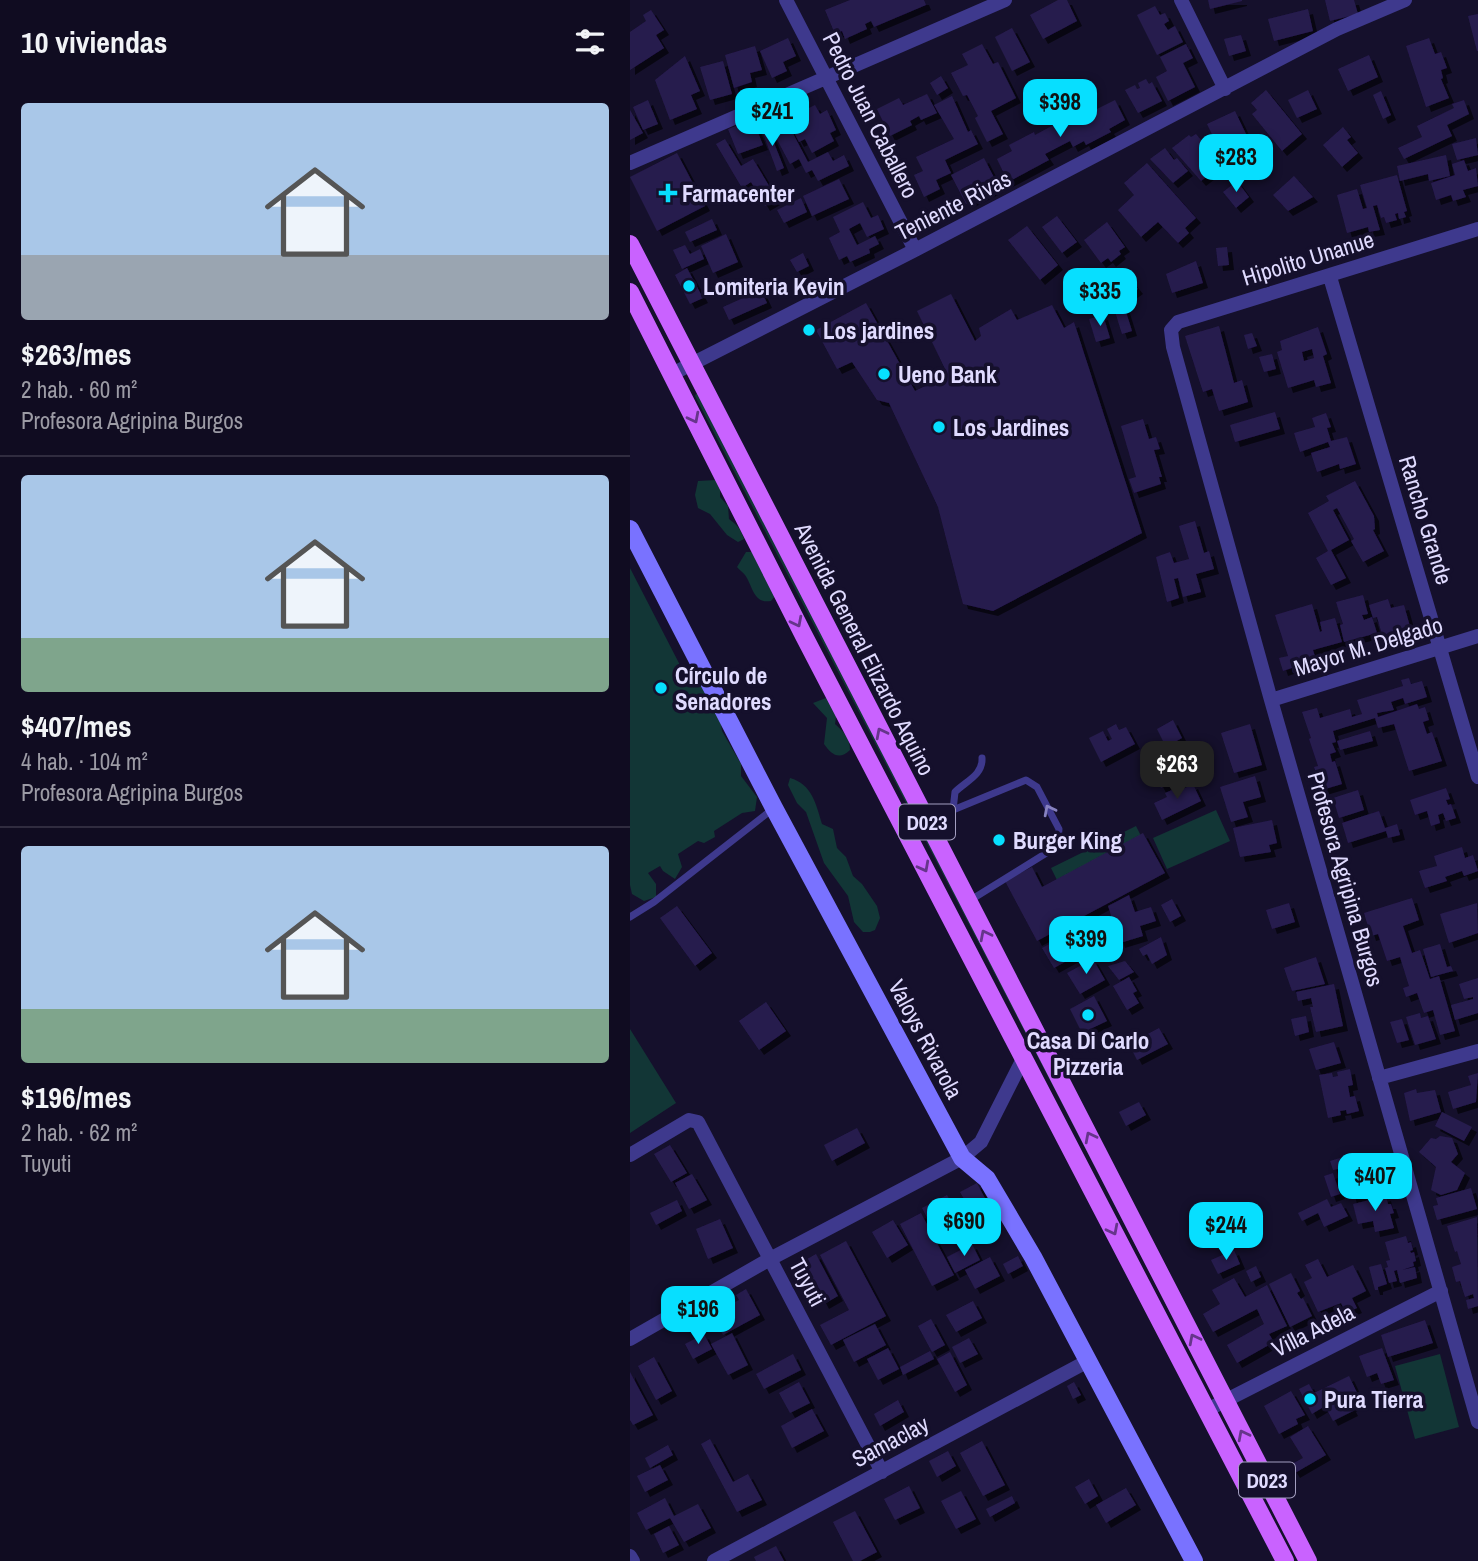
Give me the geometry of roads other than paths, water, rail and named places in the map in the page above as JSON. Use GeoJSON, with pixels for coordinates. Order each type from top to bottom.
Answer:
{"type":"FeatureCollection","features":[{"type":"Feature","properties":{"kind":"main road","name":"Avenida General Elizardo Aquino"},"geometry":{"type":"LineString","coordinates":[[630,244],[1308,1561]]}},
{"type":"Feature","properties":{"kind":"main road","name":"Avenida General Elizardo Aquino"},"geometry":{"type":"LineString","coordinates":[[630,292],[804,636],[1285,1561]]}},
{"type":"Feature","properties":{"kind":"street","name":"Pedro Juan Caballero"},"geometry":{"type":"LineString","coordinates":[[786,0],[915,250]]}},
{"type":"Feature","properties":{"kind":"street"},"geometry":{"type":"LineString","coordinates":[[1181,0],[1225,89]]}},
{"type":"Feature","properties":{"kind":"street","name":"Teniente Rivas"},"geometry":{"type":"LineString","coordinates":[[672,374],[1338,29],[1405,0]]}},
{"type":"Feature","properties":{"kind":"street"},"geometry":{"type":"LineString","coordinates":[[630,163],[999,1]]}},
{"type":"Feature","properties":{"kind":"street","name":"Hipolito Unanue"},"geometry":{"type":"LineString","coordinates":[[1173,347],[1171,330],[1178,322],[1478,229]]}},
{"type":"Feature","properties":{"kind":"street","name":"Rancho Grande"},"geometry":{"type":"LineString","coordinates":[[1330,276],[1478,777]]}},
{"type":"Feature","properties":{"kind":"street","name":"Profesora Agripina Burgos"},"geometry":{"type":"LineString","coordinates":[[1173,347],[1478,1422]]}},
{"type":"Feature","properties":{"kind":"street","name":"Valoys Rivarola"},"geometry":{"type":"LineString","coordinates":[[630,529],[774,808],[962,1158],[988,1179],[1033,1257],[1194,1561]]}},
{"type":"Feature","properties":{"kind":"street","name":"Mayor M. Delgado"},"geometry":{"type":"LineString","coordinates":[[1271,700],[1478,636]]}},
{"type":"Feature","properties":{"kind":"street"},"geometry":{"type":"LineString","coordinates":[[1379,1078],[1478,1051]]}},
{"type":"Feature","properties":{"kind":"street"},"geometry":{"type":"LineString","coordinates":[[630,1339],[770,1259],[962,1158],[981,1142],[1024,1057]]}},
{"type":"Feature","properties":{"kind":"street","name":"Tuyuti"},"geometry":{"type":"LineString","coordinates":[[630,1155],[690,1120],[698,1122],[882,1472]]}},
{"type":"Feature","properties":{"kind":"street","name":"Villa Adela"},"geometry":{"type":"LineString","coordinates":[[1207,1410],[1441,1291]]}},
{"type":"Feature","properties":{"kind":"street","name":"Samaclay"},"geometry":{"type":"LineString","coordinates":[[714,1561],[1088,1361]]}},
{"type":"Feature","properties":{"kind":"street"},"geometry":{"type":"LineString","coordinates":[[630,1556],[633,1561]]}},
{"type":"Feature","properties":{"kind":"lane"},"geometry":{"type":"LineString","coordinates":[[953,810],[955,792],[980,772],[983,766],[982,758]]}},
{"type":"Feature","properties":{"kind":"lane"},"geometry":{"type":"LineString","coordinates":[[928,824],[953,810],[1026,780],[1037,787],[1059,829],[1058,841],[1048,852],[968,901]]}},
{"type":"Feature","properties":{"kind":"lane"},"geometry":{"type":"LineString","coordinates":[[630,917],[654,902],[774,808]]}},
{"type":"Feature","properties":{"kind":"place","name":"Farmacenter"},"geometry":{"type":"Point","coordinates":[668,193]}},
{"type":"Feature","properties":{"kind":"place","name":"Lomiteria Kevin"},"geometry":{"type":"Point","coordinates":[689,286]}},
{"type":"Feature","properties":{"kind":"place","name":"Los jardines"},"geometry":{"type":"Point","coordinates":[809,330]}},
{"type":"Feature","properties":{"kind":"place","name":"Ueno Bank"},"geometry":{"type":"Point","coordinates":[884,374]}},
{"type":"Feature","properties":{"kind":"place","name":"Los Jardines"},"geometry":{"type":"Point","coordinates":[939,427]}},
{"type":"Feature","properties":{"kind":"place","name":"Círculo de Senadores"},"geometry":{"type":"Point","coordinates":[661,688]}},
{"type":"Feature","properties":{"kind":"place","name":"Burger King"},"geometry":{"type":"Point","coordinates":[999,840]}},
{"type":"Feature","properties":{"kind":"place","name":"Casa Di Carlo Pizzeria"},"geometry":{"type":"Point","coordinates":[1088,1015]}},
{"type":"Feature","properties":{"kind":"place","name":"Pura Tierra"},"geometry":{"type":"Point","coordinates":[1310,1399]}}]}
